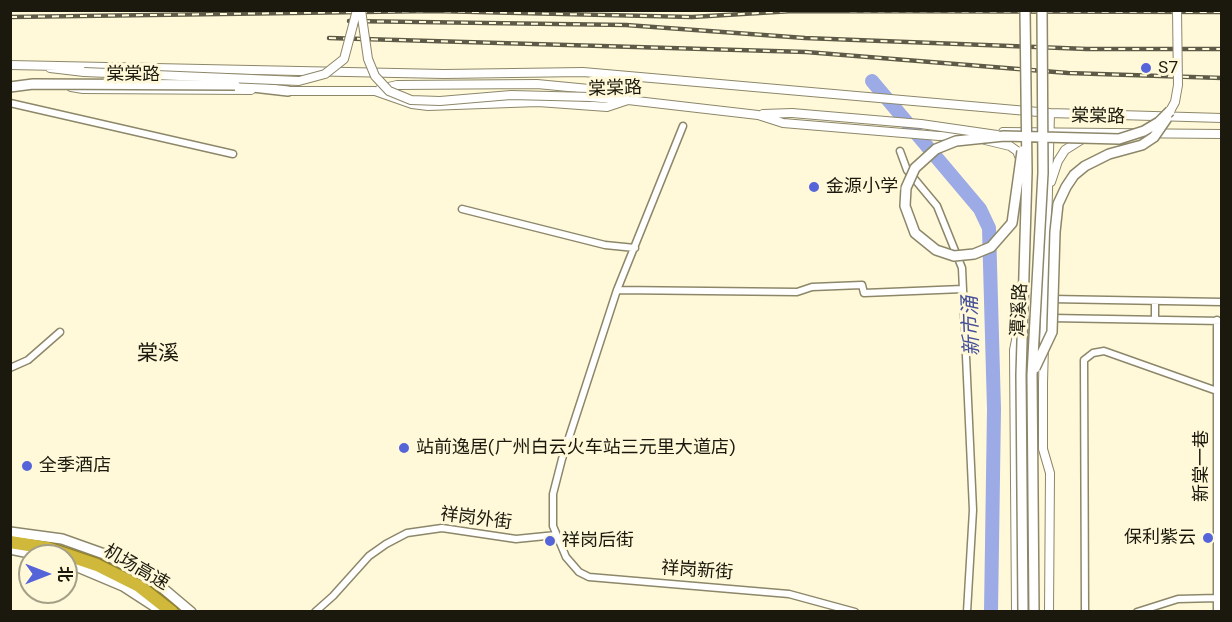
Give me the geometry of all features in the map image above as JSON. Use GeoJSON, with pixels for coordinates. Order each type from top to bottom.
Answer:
{"type":"FeatureCollection","features":[{"type":"Feature","properties":{"kind":"highway","name":"机场高速"},"geometry":{"type":"LineString","coordinates":[[10,542],[47,548],[97,565],[139,586],[172,612]]}},
{"type":"Feature","properties":{"kind":"main road","name":"潭溪路"},"geometry":{"type":"LineString","coordinates":[[1023,612],[1021,375],[1027,172],[1025,10]]}},
{"type":"Feature","properties":{"kind":"main road","name":"潭溪路"},"geometry":{"type":"LineString","coordinates":[[1034,612],[1032,375],[1043,173],[1042,10]]}},
{"type":"Feature","properties":{"kind":"main road"},"geometry":{"type":"LineString","coordinates":[[10,87],[33,84],[235,85],[288,91]]}},
{"type":"Feature","properties":{"kind":"main road"},"geometry":{"type":"LineString","coordinates":[[1025,143],[1021,155],[1011,223],[999,239],[984,251],[966,256],[954,256],[936,250],[922,240],[909,222],[905,197],[915,168],[936,149],[956,141],[1004,136],[1119,139],[1144,131],[1170,111]]}},
{"type":"Feature","properties":{"kind":"main road"},"geometry":{"type":"LineString","coordinates":[[1032,375],[1052,332],[1055,232],[1058,204],[1066,187],[1074,175],[1085,166],[1109,154],[1142,145],[1154,137],[1170,111]]}},
{"type":"Feature","properties":{"kind":"main road"},"geometry":{"type":"LineString","coordinates":[[11,531],[62,539],[107,555],[159,585],[191,612]]}},
{"type":"Feature","properties":{"kind":"main road"},"geometry":{"type":"LineString","coordinates":[[78,567],[123,586],[162,612]]}},
{"type":"Feature","properties":{"kind":"street"},"geometry":{"type":"LineString","coordinates":[[24,64],[84,72],[299,81],[325,74],[344,59],[359,10]]}},
{"type":"Feature","properties":{"kind":"street"},"geometry":{"type":"LineString","coordinates":[[359,10],[369,59],[375,76],[389,91],[411,100],[440,101],[511,95],[628,100]]}},
{"type":"Feature","properties":{"kind":"street"},"geometry":{"type":"LineString","coordinates":[[1170,111],[1175,102],[1178,85],[1177,10]]}},
{"type":"Feature","properties":{"kind":"street","name":"棠棠路"},"geometry":{"type":"LineString","coordinates":[[10,65],[444,74],[583,72],[1050,113],[1221,118]]}},
{"type":"Feature","properties":{"kind":"street"},"geometry":{"type":"LineString","coordinates":[[324,90],[317,86],[315,80],[317,75],[325,70]]}},
{"type":"Feature","properties":{"kind":"street","name":"棠棠路"},"geometry":{"type":"LineString","coordinates":[[10,83],[44,81],[83,89],[375,91],[412,104],[428,106],[538,102],[608,107],[628,100],[758,115],[783,123],[939,136],[1023,131],[1221,134]]}},
{"type":"Feature","properties":{"kind":"street"},"geometry":{"type":"LineString","coordinates":[[375,91],[397,85],[537,84],[610,91],[628,100]]}},
{"type":"Feature","properties":{"kind":"street"},"geometry":{"type":"LineString","coordinates":[[10,104],[232,154]]}},
{"type":"Feature","properties":{"kind":"street"},"geometry":{"type":"LineString","coordinates":[[1016,612],[1014,350],[1021,318],[1022,298],[1023,111]]}},
{"type":"Feature","properties":{"kind":"street"},"geometry":{"type":"LineString","coordinates":[[758,115],[792,113],[921,124],[1004,136]]}},
{"type":"Feature","properties":{"kind":"street"},"geometry":{"type":"LineString","coordinates":[[1049,612],[1050,473],[1043,449],[1043,383],[1050,113]]}},
{"type":"Feature","properties":{"kind":"street"},"geometry":{"type":"LineString","coordinates":[[556,535],[552,520],[555,481],[617,290],[683,126]]}},
{"type":"Feature","properties":{"kind":"street"},"geometry":{"type":"LineString","coordinates":[[1048,192],[1058,161],[1065,150],[1094,132]]}},
{"type":"Feature","properties":{"kind":"street"},"geometry":{"type":"LineString","coordinates":[[960,135],[1010,146],[1020,159],[1024,178]]}},
{"type":"Feature","properties":{"kind":"street"},"geometry":{"type":"LineString","coordinates":[[900,151],[907,170],[937,206],[962,268],[973,510],[967,612]]}},
{"type":"Feature","properties":{"kind":"street"},"geometry":{"type":"LineString","coordinates":[[462,209],[605,246],[635,248]]}},
{"type":"Feature","properties":{"kind":"street"},"geometry":{"type":"LineString","coordinates":[[617,290],[797,292],[812,287],[862,285],[864,293],[963,289]]}},
{"type":"Feature","properties":{"kind":"street"},"geometry":{"type":"LineString","coordinates":[[1022,298],[1221,302]]}},
{"type":"Feature","properties":{"kind":"street"},"geometry":{"type":"LineString","coordinates":[[1155,301],[1155,319]]}},
{"type":"Feature","properties":{"kind":"street"},"geometry":{"type":"LineString","coordinates":[[1021,318],[1219,320]]}},
{"type":"Feature","properties":{"kind":"street","name":"新棠一巷"},"geometry":{"type":"LineString","coordinates":[[1217,612],[1219,320]]}},
{"type":"Feature","properties":{"kind":"street"},"geometry":{"type":"LineString","coordinates":[[10,368],[28,360],[60,332]]}},
{"type":"Feature","properties":{"kind":"street"},"geometry":{"type":"LineString","coordinates":[[1085,612],[1084,360],[1093,353],[1104,351],[1217,391]]}},
{"type":"Feature","properties":{"kind":"street"},"geometry":{"type":"LineString","coordinates":[[1014,388],[1018,382],[1029,378],[1043,383]]}},
{"type":"Feature","properties":{"kind":"street","name":"祥岗外街"},"geometry":{"type":"LineString","coordinates":[[315,612],[333,596],[369,556],[407,533],[442,528],[516,539],[556,535]]}},
{"type":"Feature","properties":{"kind":"street","name":"祥岗新街"},"geometry":{"type":"LineString","coordinates":[[556,535],[570,563],[579,572],[589,577],[789,594],[854,611]]}},
{"type":"Feature","properties":{"kind":"street"},"geometry":{"type":"LineString","coordinates":[[1137,612],[1178,599],[1217,598]]}},
{"type":"Feature","properties":{"kind":"waterway","name":"新市涌"},"geometry":{"type":"LineString","coordinates":[[872,81],[980,209],[989,228],[994,409],[991,612]]}},
{"type":"Feature","properties":{"kind":"railway"},"geometry":{"type":"LineString","coordinates":[[10,17],[433,11],[692,17],[793,11],[1222,12]]}},
{"type":"Feature","properties":{"kind":"railway"},"geometry":{"type":"LineString","coordinates":[[349,21],[626,25],[805,38],[1087,49],[1222,49]]}},
{"type":"Feature","properties":{"kind":"railway"},"geometry":{"type":"LineString","coordinates":[[329,38],[806,52],[1068,73],[1222,78]]}},
{"type":"Feature","properties":{"kind":"place","name":"S7"},"geometry":{"type":"Point","coordinates":[1146,68]}},
{"type":"Feature","properties":{"kind":"place","name":"金源小学"},"geometry":{"type":"Point","coordinates":[814,187]}},
{"type":"Feature","properties":{"kind":"place","name":"站前逸居(广州白云火车站三元里大道店)"},"geometry":{"type":"Point","coordinates":[404,448]}},
{"type":"Feature","properties":{"kind":"place","name":"全季酒店"},"geometry":{"type":"Point","coordinates":[27,466]}},
{"type":"Feature","properties":{"kind":"place","name":"保利紫云"},"geometry":{"type":"Point","coordinates":[1208,538]}},
{"type":"Feature","properties":{"kind":"place","name":"祥岗后街"},"geometry":{"type":"Point","coordinates":[550,541]}},
{"type":"Feature","properties":{"kind":"district","name":"棠溪"},"geometry":{"type":"Point","coordinates":[158,354]}}]}
